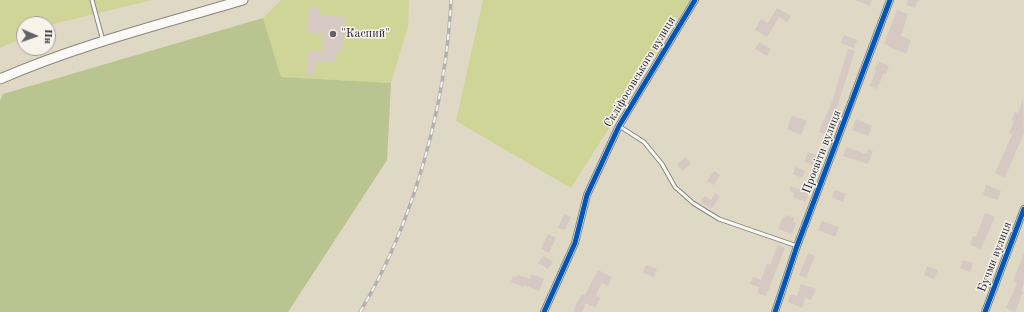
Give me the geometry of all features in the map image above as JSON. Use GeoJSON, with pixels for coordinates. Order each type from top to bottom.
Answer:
{"type":"FeatureCollection","features":[{"type":"Feature","properties":{"kind":"main road"},"geometry":{"type":"LineString","coordinates":[[0,79],[34,64],[104,41],[243,0]]}},
{"type":"Feature","properties":{"kind":"street","name":"Скліфосовського вулиця"},"geometry":{"type":"LineString","coordinates":[[544,312],[575,243],[586,195],[619,126],[695,0]]}},
{"type":"Feature","properties":{"kind":"street","name":"Просвіти вулиця"},"geometry":{"type":"LineString","coordinates":[[776,312],[797,246],[890,0]]}},
{"type":"Feature","properties":{"kind":"street","name":"Бучми вулиця"},"geometry":{"type":"LineString","coordinates":[[985,312],[1024,209]]}},
{"type":"Feature","properties":{"kind":"lane"},"geometry":{"type":"LineString","coordinates":[[92,0],[104,41]]}},
{"type":"Feature","properties":{"kind":"lane"},"geometry":{"type":"LineString","coordinates":[[619,126],[644,142],[662,164],[675,187],[693,203],[719,220],[797,246]]}},
{"type":"Feature","properties":{"kind":"green space"},"geometry":{"type":"Polygon","coordinates":[[[0,0],[152,0],[56,23],[56,16],[16,16],[16,41],[0,48],[0,0]]]}},
{"type":"Feature","properties":{"kind":"green space"},"geometry":{"type":"Polygon","coordinates":[[[281,0],[409,0],[408,26],[391,83],[281,77],[263,18],[281,0]]]}},
{"type":"Feature","properties":{"kind":"green space"},"geometry":{"type":"Polygon","coordinates":[[[483,0],[690,0],[571,188],[456,121],[483,0]]]}},
{"type":"Feature","properties":{"kind":"green space"},"geometry":{"type":"Polygon","coordinates":[[[263,18],[281,77],[391,83],[387,160],[288,312],[0,312],[0,101],[3,94],[263,18]]]}},
{"type":"Feature","properties":{"kind":"building"},"geometry":{"type":"Polygon","coordinates":[[[855,0],[872,0],[870,6],[855,0]]]}},
{"type":"Feature","properties":{"kind":"building"},"geometry":{"type":"Polygon","coordinates":[[[908,0],[918,0],[915,8],[906,5],[908,0]]]}},
{"type":"Feature","properties":{"kind":"building"},"geometry":{"type":"Polygon","coordinates":[[[310,6],[320,8],[319,15],[345,17],[342,51],[337,50],[336,62],[315,61],[314,75],[306,74],[308,51],[322,53],[323,34],[306,32],[310,6]]]}},
{"type":"Feature","properties":{"kind":"building"},"geometry":{"type":"Polygon","coordinates":[[[777,8],[791,16],[787,22],[779,17],[767,37],[755,30],[761,19],[768,23],[777,8]]]}},
{"type":"Feature","properties":{"kind":"building"},"geometry":{"type":"Polygon","coordinates":[[[897,10],[908,14],[901,36],[911,40],[906,54],[884,44],[897,10]]]}},
{"type":"Feature","properties":{"kind":"building"},"geometry":{"type":"Polygon","coordinates":[[[844,35],[857,40],[854,48],[841,43],[844,35]]]}},
{"type":"Feature","properties":{"kind":"building"},"geometry":{"type":"Polygon","coordinates":[[[759,42],[771,49],[767,56],[755,49],[759,42]]]}},
{"type":"Feature","properties":{"kind":"building"},"geometry":{"type":"Polygon","coordinates":[[[848,49],[855,51],[828,135],[819,132],[833,99],[848,49]]]}},
{"type":"Feature","properties":{"kind":"building"},"geometry":{"type":"Polygon","coordinates":[[[878,61],[889,66],[877,89],[870,86],[878,61]]]}},
{"type":"Feature","properties":{"kind":"building"},"geometry":{"type":"Polygon","coordinates":[[[1023,99],[1024,133],[1005,177],[995,173],[1012,135],[1009,133],[1014,121],[1012,120],[1015,112],[1018,113],[1023,99]]]}},
{"type":"Feature","properties":{"kind":"building"},"geometry":{"type":"Polygon","coordinates":[[[792,116],[807,121],[801,135],[787,129],[792,116]]]}},
{"type":"Feature","properties":{"kind":"building"},"geometry":{"type":"Polygon","coordinates":[[[856,119],[872,126],[868,136],[852,130],[856,119]]]}},
{"type":"Feature","properties":{"kind":"building"},"geometry":{"type":"Polygon","coordinates":[[[846,147],[866,154],[868,149],[873,151],[868,164],[843,156],[846,147]]]}},
{"type":"Feature","properties":{"kind":"building"},"geometry":{"type":"Polygon","coordinates":[[[808,152],[821,157],[817,167],[804,162],[808,152]]]}},
{"type":"Feature","properties":{"kind":"building"},"geometry":{"type":"Polygon","coordinates":[[[686,157],[691,164],[682,171],[677,164],[686,157]]]}},
{"type":"Feature","properties":{"kind":"building"},"geometry":{"type":"Polygon","coordinates":[[[795,167],[805,171],[802,178],[793,174],[795,167]]]}},
{"type":"Feature","properties":{"kind":"building"},"geometry":{"type":"Polygon","coordinates":[[[714,171],[720,175],[714,185],[707,181],[714,171]]]}},
{"type":"Feature","properties":{"kind":"building"},"geometry":{"type":"Polygon","coordinates":[[[986,185],[1001,191],[998,200],[983,195],[986,185]]]}},
{"type":"Feature","properties":{"kind":"building"},"geometry":{"type":"Polygon","coordinates":[[[791,186],[809,193],[806,202],[793,197],[794,193],[789,191],[791,186]]]}},
{"type":"Feature","properties":{"kind":"building"},"geometry":{"type":"Polygon","coordinates":[[[835,190],[846,194],[843,202],[832,197],[835,190]]]}},
{"type":"Feature","properties":{"kind":"building"},"geometry":{"type":"Polygon","coordinates":[[[715,193],[720,196],[712,209],[701,202],[705,196],[711,200],[715,193]]]}},
{"type":"Feature","properties":{"kind":"building"},"geometry":{"type":"Polygon","coordinates":[[[985,213],[995,217],[981,249],[970,245],[973,236],[976,237],[985,213]]]}},
{"type":"Feature","properties":{"kind":"building"},"geometry":{"type":"Polygon","coordinates":[[[564,214],[571,217],[565,230],[558,228],[564,214]]]}},
{"type":"Feature","properties":{"kind":"building"},"geometry":{"type":"Polygon","coordinates":[[[786,215],[794,218],[793,221],[796,223],[792,234],[778,229],[783,217],[785,218],[786,215]]]}},
{"type":"Feature","properties":{"kind":"building"},"geometry":{"type":"Polygon","coordinates":[[[822,221],[839,227],[835,237],[818,230],[822,221]]]}},
{"type":"Feature","properties":{"kind":"building"},"geometry":{"type":"Polygon","coordinates":[[[548,234],[556,238],[549,253],[541,249],[548,234]]]}},
{"type":"Feature","properties":{"kind":"building"},"geometry":{"type":"Polygon","coordinates":[[[778,245],[785,248],[766,296],[757,293],[759,287],[750,284],[753,277],[761,280],[767,263],[770,265],[778,245]]]}},
{"type":"Feature","properties":{"kind":"building"},"geometry":{"type":"Polygon","coordinates":[[[808,253],[815,256],[806,278],[799,275],[808,253]]]}},
{"type":"Feature","properties":{"kind":"building"},"geometry":{"type":"Polygon","coordinates":[[[1024,253],[1024,282],[1021,291],[1023,292],[1015,312],[1006,308],[1017,283],[1013,281],[1024,253]]]}},
{"type":"Feature","properties":{"kind":"building"},"geometry":{"type":"Polygon","coordinates":[[[543,256],[553,261],[548,269],[538,263],[543,256]]]}},
{"type":"Feature","properties":{"kind":"building"},"geometry":{"type":"Polygon","coordinates":[[[963,260],[973,263],[970,272],[960,268],[963,260]]]}},
{"type":"Feature","properties":{"kind":"building"},"geometry":{"type":"Polygon","coordinates":[[[646,265],[657,269],[654,277],[643,273],[646,265]]]}},
{"type":"Feature","properties":{"kind":"building"},"geometry":{"type":"Polygon","coordinates":[[[927,266],[938,270],[934,279],[924,275],[927,266]]]}},
{"type":"Feature","properties":{"kind":"building"},"geometry":{"type":"Polygon","coordinates":[[[598,270],[612,277],[608,286],[602,283],[596,295],[600,298],[595,308],[586,303],[582,312],[573,312],[577,302],[582,294],[585,295],[598,270]]]}},
{"type":"Feature","properties":{"kind":"building"},"geometry":{"type":"Polygon","coordinates":[[[532,274],[544,279],[539,291],[511,282],[513,276],[517,277],[518,275],[530,279],[532,274]]]}},
{"type":"Feature","properties":{"kind":"building"},"geometry":{"type":"Polygon","coordinates":[[[801,284],[816,289],[811,300],[805,298],[802,308],[788,302],[791,294],[797,296],[801,284]]]}},
{"type":"Feature","properties":{"kind":"railway"},"geometry":{"type":"LineString","coordinates":[[360,312],[379,277],[396,240],[411,202],[424,162],[442,80],[448,40],[451,0]]}},
{"type":"Feature","properties":{"kind":"cycle path"},"geometry":{"type":"LineString","coordinates":[[544,312],[575,243],[587,195],[619,126],[695,0]]}},
{"type":"Feature","properties":{"kind":"cycle path"},"geometry":{"type":"LineString","coordinates":[[775,312],[797,246],[890,0]]}},
{"type":"Feature","properties":{"kind":"cycle path"},"geometry":{"type":"LineString","coordinates":[[985,312],[1024,209]]}},
{"type":"Feature","properties":{"kind":"place","name":"\"Каспий\""},"geometry":{"type":"Point","coordinates":[333,34]}}]}
